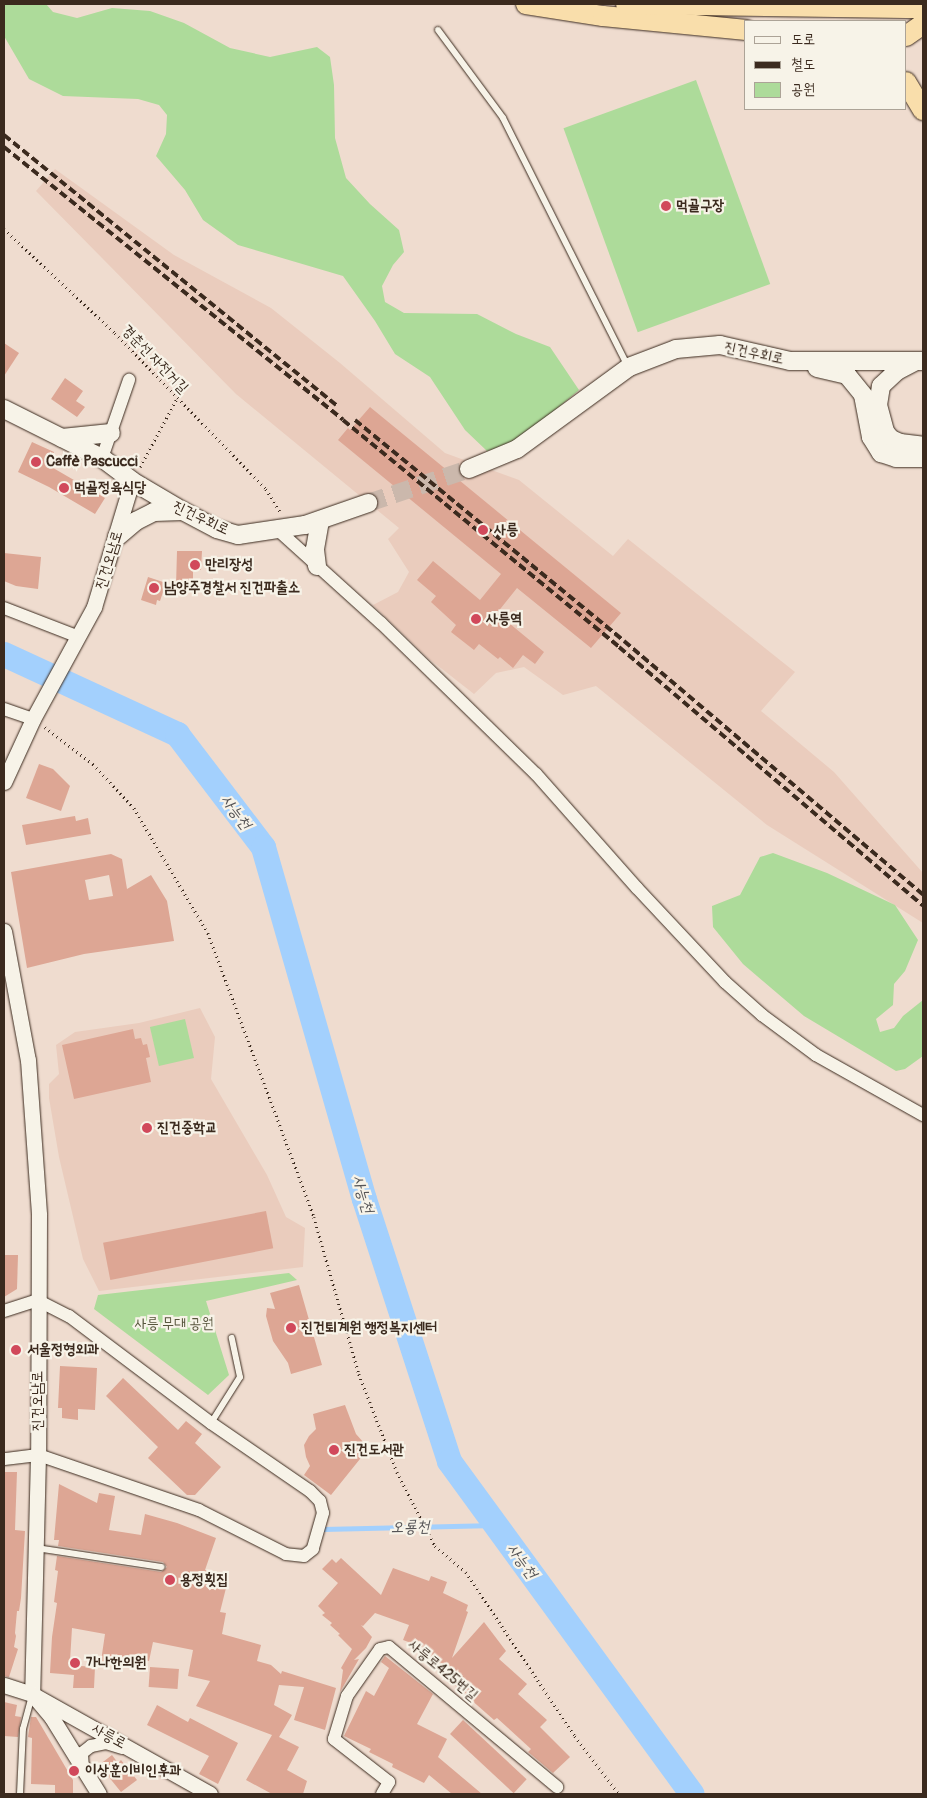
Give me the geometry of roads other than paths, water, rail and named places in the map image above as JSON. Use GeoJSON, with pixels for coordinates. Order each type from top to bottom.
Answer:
{"type":"FeatureCollection","features":[{"type":"Feature","properties":{"kind":"highway"},"geometry":{"type":"LineString","coordinates":[[526,4],[604,16],[744,30]]}},
{"type":"Feature","properties":{"kind":"highway"},"geometry":{"type":"LineString","coordinates":[[626,4],[923,8]]}},
{"type":"Feature","properties":{"kind":"highway"},"geometry":{"type":"LineString","coordinates":[[907,35],[923,24]]}},
{"type":"Feature","properties":{"kind":"highway"},"geometry":{"type":"LineString","coordinates":[[907,84],[923,110]]}},
{"type":"Feature","properties":{"kind":"main road","name":"진건우회로"},"geometry":{"type":"LineString","coordinates":[[469,469],[516,449],[629,367],[676,349],[720,345],[790,361],[878,362],[921,358]]}},
{"type":"Feature","properties":{"kind":"main road"},"geometry":{"type":"LineString","coordinates":[[921,358],[897,371],[881,386],[878,405],[886,432],[891,438],[900,443],[923,446]]}},
{"type":"Feature","properties":{"kind":"main road"},"geometry":{"type":"LineString","coordinates":[[790,361],[847,375],[863,396],[871,436],[881,453],[896,458],[923,458]]}},
{"type":"Feature","properties":{"kind":"main road","name":"진건우회로"},"geometry":{"type":"LineString","coordinates":[[4,409],[102,458],[132,481],[183,511],[217,529],[238,535],[280,522],[320,520],[368,503]]}},
{"type":"Feature","properties":{"kind":"main road"},"geometry":{"type":"LineString","coordinates":[[61,438],[111,433]]}},
{"type":"Feature","properties":{"kind":"main road"},"geometry":{"type":"LineString","coordinates":[[117,537],[136,521],[154,512],[183,511]]}},
{"type":"Feature","properties":{"kind":"main road"},"geometry":{"type":"LineString","coordinates":[[316,566],[315,549],[320,520]]}},
{"type":"Feature","properties":{"kind":"street"},"geometry":{"type":"LineString","coordinates":[[102,458],[129,380]]}},
{"type":"Feature","properties":{"kind":"street","name":"진건오남로"},"geometry":{"type":"LineString","coordinates":[[4,782],[36,714],[78,640],[97,599],[117,537],[132,481]]}},
{"type":"Feature","properties":{"kind":"street"},"geometry":{"type":"LineString","coordinates":[[280,522],[316,566],[381,623],[536,774],[636,888],[725,982],[762,1015],[816,1055],[923,1115]]}},
{"type":"Feature","properties":{"kind":"street"},"geometry":{"type":"LineString","coordinates":[[4,608],[78,640]]}},
{"type":"Feature","properties":{"kind":"street"},"geometry":{"type":"LineString","coordinates":[[4,708],[36,714]]}},
{"type":"Feature","properties":{"kind":"street","name":"진건오남로"},"geometry":{"type":"LineString","coordinates":[[4,931],[28,1060],[39,1215],[37,1300],[38,1455],[32,1694]]}},
{"type":"Feature","properties":{"kind":"street"},"geometry":{"type":"LineString","coordinates":[[4,1311],[37,1300],[69,1316],[211,1423],[310,1491],[320,1501],[323,1513],[313,1549],[304,1556],[286,1554],[199,1510],[38,1455],[4,1459]]}},
{"type":"Feature","properties":{"kind":"street","name":"사릉로425번길"},"geometry":{"type":"LineString","coordinates":[[382,1794],[389,1782],[334,1739],[347,1696],[380,1648],[389,1647],[557,1787]]}},
{"type":"Feature","properties":{"kind":"street","name":"사릉로"},"geometry":{"type":"LineString","coordinates":[[4,1685],[32,1694],[144,1755],[210,1794]]}},
{"type":"Feature","properties":{"kind":"street"},"geometry":{"type":"LineString","coordinates":[[32,1694],[52,1718],[99,1794]]}},
{"type":"Feature","properties":{"kind":"street"},"geometry":{"type":"LineString","coordinates":[[83,1770],[82,1753],[90,1746],[106,1743],[144,1755]]}},
{"type":"Feature","properties":{"kind":"lane"},"geometry":{"type":"LineString","coordinates":[[438,30],[503,118],[629,367]]}},
{"type":"Feature","properties":{"kind":"lane"},"geometry":{"type":"LineString","coordinates":[[211,1423],[240,1377],[232,1338]]}},
{"type":"Feature","properties":{"kind":"lane"},"geometry":{"type":"LineString","coordinates":[[36,1548],[162,1567]]}},
{"type":"Feature","properties":{"kind":"lane"},"geometry":{"type":"LineString","coordinates":[[20,1794],[23,1729],[32,1694]]}},
{"type":"Feature","properties":{"kind":"waterway","name":"사능천"},"geometry":{"type":"LineString","coordinates":[[4,654],[177,734],[263,847],[364,1199],[449,1461],[692,1794]]}},
{"type":"Feature","properties":{"kind":"waterway","name":"오룡천"},"geometry":{"type":"LineString","coordinates":[[323,1529],[496,1525]]}},
{"type":"Feature","properties":{"kind":"tunnel"},"geometry":{"type":"LineString","coordinates":[[368,503],[469,469]]}},
{"type":"Feature","properties":{"kind":"railway"},"geometry":{"type":"LineString","coordinates":[[4,135],[336,405]]}},
{"type":"Feature","properties":{"kind":"railway"},"geometry":{"type":"LineString","coordinates":[[4,147],[343,420],[619,647],[923,906]]}},
{"type":"Feature","properties":{"kind":"railway"},"geometry":{"type":"LineString","coordinates":[[355,420],[624,641],[923,895]]}},
{"type":"Feature","properties":{"kind":"place","name":"먹골구장"},"geometry":{"type":"Point","coordinates":[666,206]}},
{"type":"Feature","properties":{"kind":"place","name":"Caffè Pascucci"},"geometry":{"type":"Point","coordinates":[36,462]}},
{"type":"Feature","properties":{"kind":"place","name":"먹골정육식당"},"geometry":{"type":"Point","coordinates":[64,488]}},
{"type":"Feature","properties":{"kind":"place","name":"사릉"},"geometry":{"type":"Point","coordinates":[483,530]}},
{"type":"Feature","properties":{"kind":"place","name":"만리장성"},"geometry":{"type":"Point","coordinates":[195,565]}},
{"type":"Feature","properties":{"kind":"place","name":"남양주경찰서 진건파출소"},"geometry":{"type":"Point","coordinates":[154,588]}},
{"type":"Feature","properties":{"kind":"place","name":"사릉역"},"geometry":{"type":"Point","coordinates":[476,619]}},
{"type":"Feature","properties":{"kind":"place","name":"진건중학교"},"geometry":{"type":"Point","coordinates":[147,1128]}},
{"type":"Feature","properties":{"kind":"place","name":"진건퇴계원 행정복지센터"},"geometry":{"type":"Point","coordinates":[291,1328]}},
{"type":"Feature","properties":{"kind":"place","name":"서울정형외과"},"geometry":{"type":"Point","coordinates":[16,1350]}},
{"type":"Feature","properties":{"kind":"place","name":"진건도서관"},"geometry":{"type":"Point","coordinates":[334,1450]}},
{"type":"Feature","properties":{"kind":"place","name":"용정횟집"},"geometry":{"type":"Point","coordinates":[170,1580]}},
{"type":"Feature","properties":{"kind":"place","name":"가나한의원"},"geometry":{"type":"Point","coordinates":[75,1663]}},
{"type":"Feature","properties":{"kind":"place","name":"이상훈이비인후과"},"geometry":{"type":"Point","coordinates":[74,1771]}},
{"type":"Feature","properties":{"kind":"park label","name":"사릉 무대 공원"},"geometry":{"type":"Point","coordinates":[174,1324]}}]}
